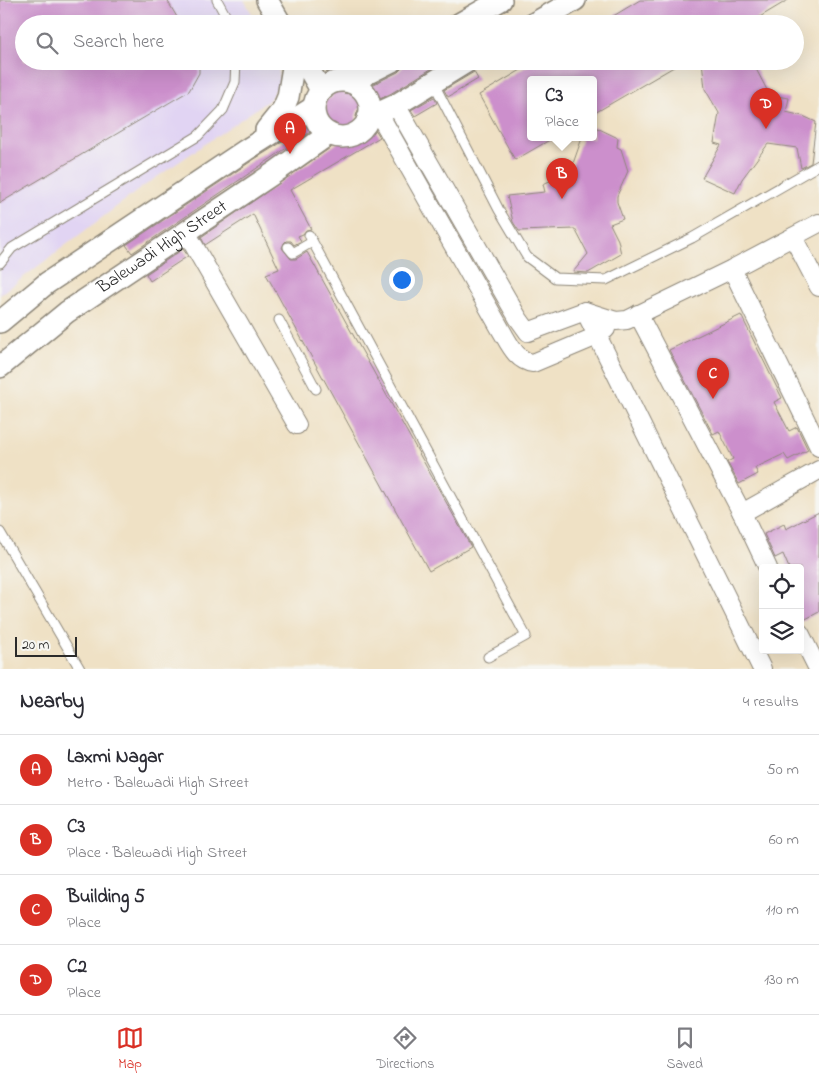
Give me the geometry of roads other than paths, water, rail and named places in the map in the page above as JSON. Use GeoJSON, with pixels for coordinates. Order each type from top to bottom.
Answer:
{"type":"FeatureCollection","features":[{"type":"Feature","properties":{"kind":"street"},"geometry":{"type":"LineString","coordinates":[[267,0],[276,15]]}},
{"type":"Feature","properties":{"kind":"street"},"geometry":{"type":"LineString","coordinates":[[475,15],[501,0]]}},
{"type":"Feature","properties":{"kind":"street"},"geometry":{"type":"LineString","coordinates":[[549,15],[575,0]]}},
{"type":"Feature","properties":{"kind":"street"},"geometry":{"type":"LineString","coordinates":[[246,150],[283,109],[288,98],[293,70]]}},
{"type":"Feature","properties":{"kind":"street"},"geometry":{"type":"LineString","coordinates":[[307,70],[318,98],[318,122],[329,134],[336,136],[352,135],[381,112],[453,70]]}},
{"type":"Feature","properties":{"kind":"street"},"geometry":{"type":"LineString","coordinates":[[350,82],[374,70]]}},
{"type":"Feature","properties":{"kind":"street","name":"Balewadi High Street"},"geometry":{"type":"LineString","coordinates":[[0,322],[48,283],[246,150],[318,98],[335,82],[350,82]]}},
{"type":"Feature","properties":{"kind":"street"},"geometry":{"type":"LineString","coordinates":[[350,82],[358,86],[364,93],[370,110],[381,112],[528,332],[526,362]]}},
{"type":"Feature","properties":{"kind":"street"},"geometry":{"type":"LineString","coordinates":[[381,112],[501,330],[518,357],[532,363],[597,336],[616,321]]}},
{"type":"Feature","properties":{"kind":"street","name":"Balewadi High Street"},"geometry":{"type":"LineString","coordinates":[[0,367],[67,312],[329,134]]}},
{"type":"Feature","properties":{"kind":"street"},"geometry":{"type":"LineString","coordinates":[[528,332],[585,311],[616,321],[626,320],[732,269],[819,223]]}},
{"type":"Feature","properties":{"kind":"street"},"geometry":{"type":"LineString","coordinates":[[186,232],[297,425]]}},
{"type":"Feature","properties":{"kind":"street"},"geometry":{"type":"LineString","coordinates":[[793,237],[819,287]]}},
{"type":"Feature","properties":{"kind":"street"},"geometry":{"type":"LineString","coordinates":[[732,269],[819,448]]}},
{"type":"Feature","properties":{"kind":"street"},"geometry":{"type":"LineString","coordinates":[[585,311],[762,669]]}},
{"type":"Feature","properties":{"kind":"street"},"geometry":{"type":"LineString","coordinates":[[638,314],[742,513],[766,564]]}},
{"type":"Feature","properties":{"kind":"street"},"geometry":{"type":"LineString","coordinates":[[742,513],[819,470]]}},
{"type":"Feature","properties":{"kind":"street"},"geometry":{"type":"LineString","coordinates":[[804,642],[818,669]]}},
{"type":"Feature","properties":{"kind":"lane"},"geometry":{"type":"LineString","coordinates":[[217,0],[225,15]]}},
{"type":"Feature","properties":{"kind":"lane"},"geometry":{"type":"LineString","coordinates":[[0,263],[12,248],[198,136],[223,110],[235,82],[236,70]]}},
{"type":"Feature","properties":{"kind":"lane"},"geometry":{"type":"LineString","coordinates":[[433,82],[499,210],[527,257],[554,278],[606,280],[692,238],[819,165]]}},
{"type":"Feature","properties":{"kind":"lane"},"geometry":{"type":"LineString","coordinates":[[288,246],[293,253],[310,238],[526,636],[488,658]]}},
{"type":"Feature","properties":{"kind":"lane"},"geometry":{"type":"LineString","coordinates":[[279,320],[316,388]]}},
{"type":"Feature","properties":{"kind":"lane"},"geometry":{"type":"LineString","coordinates":[[0,532],[80,669]]}},
{"type":"Feature","properties":{"kind":"place","name":"C2"},"geometry":{"type":"Point","coordinates":[766,129]}},
{"type":"Feature","properties":{"kind":"place","name":"Laxmi Nagar"},"geometry":{"type":"Point","coordinates":[290,154]}},
{"type":"Feature","properties":{"kind":"place","name":"C3"},"geometry":{"type":"Point","coordinates":[562,199]}},
{"type":"Feature","properties":{"kind":"place","name":"Building 5"},"geometry":{"type":"Point","coordinates":[713,399]}}]}
